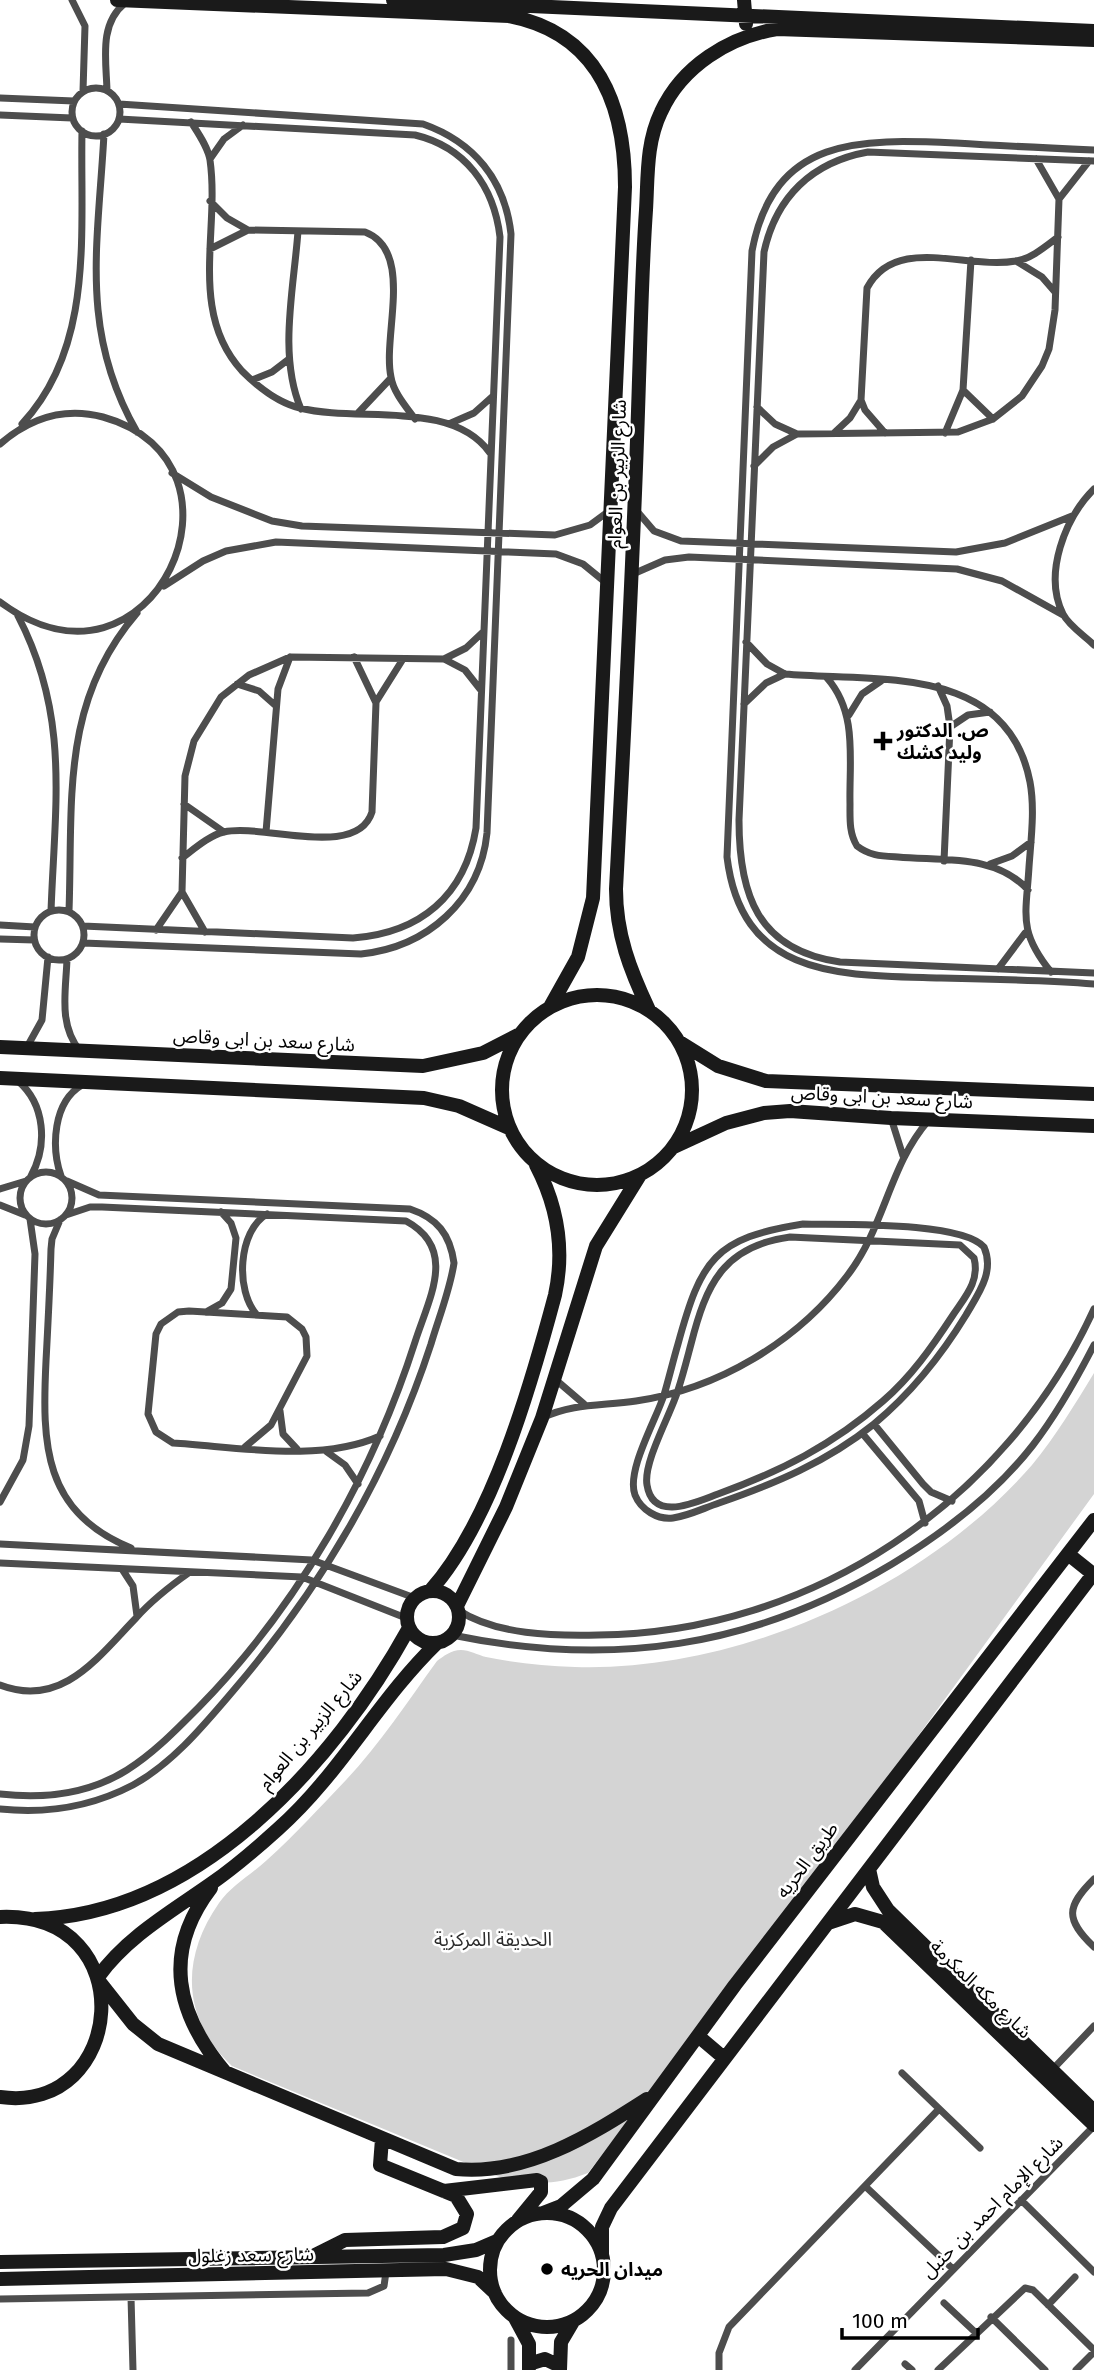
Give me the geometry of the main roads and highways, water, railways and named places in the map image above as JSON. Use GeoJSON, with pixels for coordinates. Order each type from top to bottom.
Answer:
{"type":"FeatureCollection","features":[{"type":"Feature","properties":{"kind":"place","name":"ص. الدكتور وليد كشك"},"geometry":{"type":"Point","coordinates":[883,741]}},
{"type":"Feature","properties":{"kind":"place","name":"ميدان الحريه"},"geometry":{"type":"Point","coordinates":[547,2269]}},
{"type":"Feature","properties":{"kind":"park label","name":"الحديقة المركزية"},"geometry":{"type":"Point","coordinates":[493,1939]}}]}
